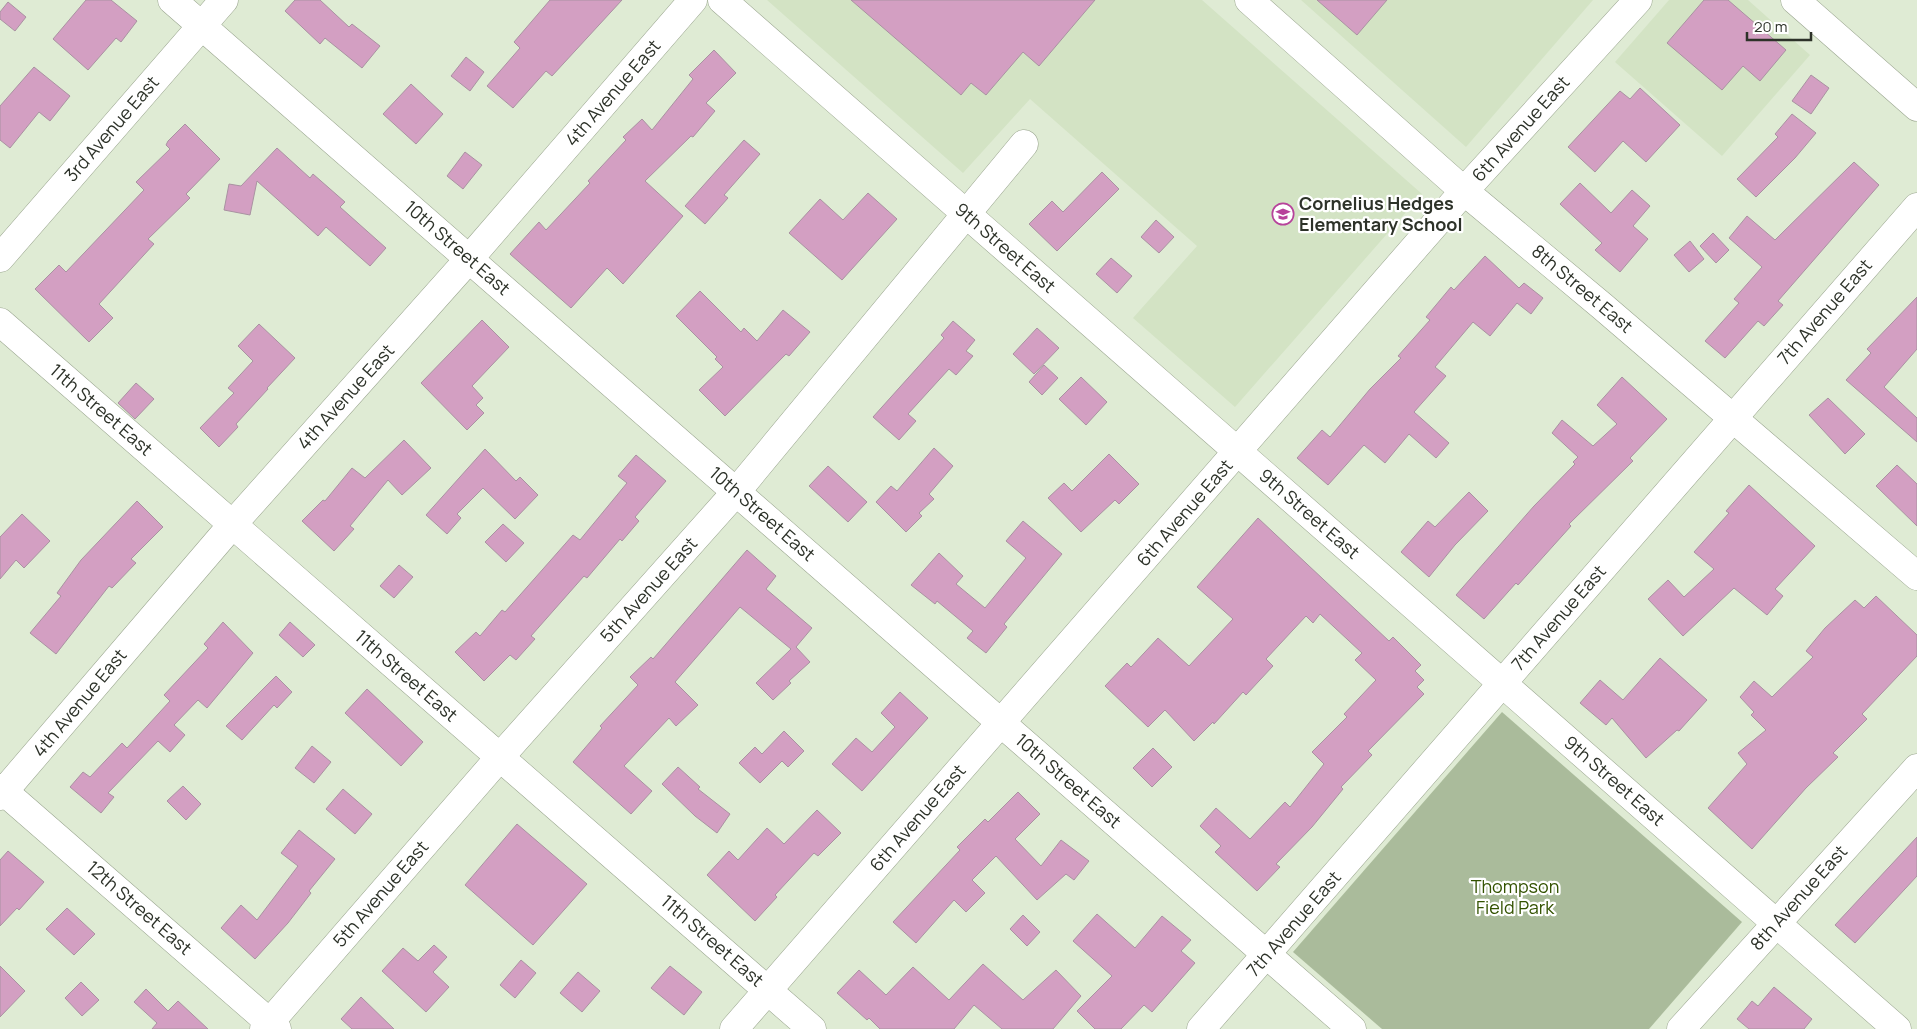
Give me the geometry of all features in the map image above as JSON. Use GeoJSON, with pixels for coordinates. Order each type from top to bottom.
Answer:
{"type":"FeatureCollection","features":[{"type":"Feature","properties":{"kind":"street","name":"10th Street East"},"geometry":{"type":"LineString","coordinates":[[172,0],[1352,1029]]}},
{"type":"Feature","properties":{"kind":"street","name":"3rd Avenue East"},"geometry":{"type":"LineString","coordinates":[[0,258],[224,0]]}},
{"type":"Feature","properties":{"kind":"street","name":"4th Avenue East"},"geometry":{"type":"LineString","coordinates":[[2,792],[232,524],[469,259],[693,0]]}},
{"type":"Feature","properties":{"kind":"street","name":"9th Street East"},"geometry":{"type":"LineString","coordinates":[[722,0],[1897,1029]]}},
{"type":"Feature","properties":{"kind":"street","name":"8th Street East"},"geometry":{"type":"LineString","coordinates":[[1249,0],[1464,191],[1734,418],[1917,576]]}},
{"type":"Feature","properties":{"kind":"street","name":"6th Avenue East"},"geometry":{"type":"LineString","coordinates":[[734,1029],[1464,191],[1638,0]]}},
{"type":"Feature","properties":{"kind":"street"},"geometry":{"type":"LineString","coordinates":[[1795,0],[1917,107]]}},
{"type":"Feature","properties":{"kind":"street","name":"5th Avenue East"},"geometry":{"type":"LineString","coordinates":[[271,1027],[500,757],[736,492],[1024,144]]}},
{"type":"Feature","properties":{"kind":"street","name":"7th Avenue East"},"geometry":{"type":"LineString","coordinates":[[1202,1029],[1917,207]]}},
{"type":"Feature","properties":{"kind":"street","name":"11th Street East"},"geometry":{"type":"LineString","coordinates":[[0,322],[812,1029]]}},
{"type":"Feature","properties":{"kind":"street","name":"8th Avenue East"},"geometry":{"type":"LineString","coordinates":[[1681,1029],[1917,768]]}},
{"type":"Feature","properties":{"kind":"street","name":"12th Street East"},"geometry":{"type":"LineString","coordinates":[[2,792],[271,1027]]}},
{"type":"Feature","properties":{"kind":"shaded area","name":"Cornelius Hedges Elementary School"},"geometry":{"type":"Polygon","coordinates":[[[767,0],[1202,0],[1422,194],[1235,407],[1133,318],[1197,246],[1030,99],[963,173],[767,0]]]}},
{"type":"Feature","properties":{"kind":"shaded area"},"geometry":{"type":"Polygon","coordinates":[[[1301,0],[1593,0],[1466,147],[1301,0]]]}},
{"type":"Feature","properties":{"kind":"shaded area"},"geometry":{"type":"Polygon","coordinates":[[[1669,0],[1748,0],[1810,55],[1722,156],[1615,62],[1669,0]]]}},
{"type":"Feature","properties":{"kind":"green space","name":"Thompson Field Park"},"geometry":{"type":"Polygon","coordinates":[[[1502,712],[1742,922],[1649,1029],[1382,1029],[1293,952],[1502,712]]]}},
{"type":"Feature","properties":{"kind":"building"},"geometry":{"type":"Polygon","coordinates":[[[86,0],[111,0],[137,21],[121,42],[116,38],[88,70],[53,39],[86,0]]]}},
{"type":"Feature","properties":{"kind":"building"},"geometry":{"type":"Polygon","coordinates":[[[295,0],[320,0],[349,27],[352,24],[380,46],[362,68],[325,38],[320,44],[285,11],[295,0]]]}},
{"type":"Feature","properties":{"kind":"building"},"geometry":{"type":"Polygon","coordinates":[[[550,0],[622,0],[552,76],[546,71],[513,108],[487,86],[520,48],[514,42],[550,0]]]}},
{"type":"Feature","properties":{"kind":"building"},"geometry":{"type":"Polygon","coordinates":[[[851,0],[1095,0],[1039,66],[1023,52],[986,95],[971,83],[961,95],[851,0]]]}},
{"type":"Feature","properties":{"kind":"building"},"geometry":{"type":"Polygon","coordinates":[[[1317,0],[1387,0],[1357,35],[1317,0]]]}},
{"type":"Feature","properties":{"kind":"building"},"geometry":{"type":"Polygon","coordinates":[[[1704,0],[1728,0],[1786,50],[1760,81],[1743,66],[1722,90],[1667,43],[1704,0]]]}},
{"type":"Feature","properties":{"kind":"building"},"geometry":{"type":"Polygon","coordinates":[[[8,2],[26,17],[15,31],[0,19],[0,12],[8,2]]]}},
{"type":"Feature","properties":{"kind":"building"},"geometry":{"type":"Polygon","coordinates":[[[714,50],[736,73],[706,103],[715,111],[693,137],[691,136],[645,181],[683,216],[623,284],[607,268],[571,308],[510,254],[539,222],[546,230],[590,183],[588,181],[626,140],[623,137],[642,119],[652,130],[693,79],[689,75],[714,50]]]}},
{"type":"Feature","properties":{"kind":"building"},"geometry":{"type":"Polygon","coordinates":[[[466,57],[484,72],[470,91],[451,76],[466,57]]]}},
{"type":"Feature","properties":{"kind":"building"},"geometry":{"type":"Polygon","coordinates":[[[34,67],[70,96],[50,121],[39,112],[10,148],[0,140],[0,106],[34,67]]]}},
{"type":"Feature","properties":{"kind":"building"},"geometry":{"type":"Polygon","coordinates":[[[1811,75],[1829,88],[1811,114],[1792,101],[1811,75]]]}},
{"type":"Feature","properties":{"kind":"building"},"geometry":{"type":"Polygon","coordinates":[[[411,84],[443,114],[416,144],[383,114],[411,84]]]}},
{"type":"Feature","properties":{"kind":"building"},"geometry":{"type":"Polygon","coordinates":[[[1640,88],[1680,125],[1646,162],[1623,141],[1595,172],[1568,147],[1620,91],[1630,99],[1640,88]]]}},
{"type":"Feature","properties":{"kind":"building"},"geometry":{"type":"Polygon","coordinates":[[[1792,114],[1816,133],[1795,158],[1756,197],[1737,179],[1778,137],[1775,134],[1792,114]]]}},
{"type":"Feature","properties":{"kind":"building"},"geometry":{"type":"Polygon","coordinates":[[[185,124],[220,159],[186,194],[190,198],[148,239],[154,244],[99,304],[113,318],[89,342],[35,289],[59,265],[66,272],[144,190],[136,182],[170,149],[166,145],[168,141],[185,124]]]}},
{"type":"Feature","properties":{"kind":"building"},"geometry":{"type":"Polygon","coordinates":[[[744,140],[760,154],[724,195],[728,198],[705,224],[685,206],[744,140]]]}},
{"type":"Feature","properties":{"kind":"building"},"geometry":{"type":"Polygon","coordinates":[[[277,148],[310,178],[313,174],[345,202],[340,207],[386,248],[370,266],[326,227],[318,236],[257,181],[250,215],[224,210],[229,184],[241,186],[277,148]]]}},
{"type":"Feature","properties":{"kind":"building"},"geometry":{"type":"Polygon","coordinates":[[[465,152],[482,165],[463,189],[447,176],[465,152]]]}},
{"type":"Feature","properties":{"kind":"building"},"geometry":{"type":"Polygon","coordinates":[[[1854,162],[1879,185],[1778,301],[1783,305],[1764,326],[1758,321],[1725,358],[1705,341],[1739,303],[1734,299],[1762,267],[1729,238],[1747,216],[1775,240],[1854,162]]]}},
{"type":"Feature","properties":{"kind":"building"},"geometry":{"type":"Polygon","coordinates":[[[1102,172],[1119,189],[1057,251],[1029,224],[1052,201],[1063,212],[1102,172]]]}},
{"type":"Feature","properties":{"kind":"building"},"geometry":{"type":"Polygon","coordinates":[[[1580,183],[1611,213],[1632,190],[1650,206],[1633,226],[1648,239],[1620,272],[1595,250],[1602,243],[1560,204],[1580,183]]]}},
{"type":"Feature","properties":{"kind":"building"},"geometry":{"type":"Polygon","coordinates":[[[868,193],[897,219],[842,280],[789,233],[820,199],[843,220],[868,193]]]}},
{"type":"Feature","properties":{"kind":"building"},"geometry":{"type":"Polygon","coordinates":[[[1156,220],[1174,237],[1159,253],[1141,237],[1156,220]]]}},
{"type":"Feature","properties":{"kind":"building"},"geometry":{"type":"Polygon","coordinates":[[[1713,233],[1729,250],[1716,263],[1700,246],[1713,233]]]}},
{"type":"Feature","properties":{"kind":"building"},"geometry":{"type":"Polygon","coordinates":[[[1690,241],[1704,259],[1689,272],[1674,255],[1690,241]]]}},
{"type":"Feature","properties":{"kind":"building"},"geometry":{"type":"Polygon","coordinates":[[[1485,256],[1519,288],[1524,283],[1543,298],[1531,314],[1517,303],[1490,336],[1473,322],[1435,367],[1446,376],[1414,412],[1449,443],[1436,458],[1409,434],[1385,463],[1364,445],[1328,485],[1297,458],[1322,430],[1330,437],[1370,389],[1401,358],[1398,356],[1430,320],[1426,317],[1451,287],[1454,290],[1485,256]]]}},
{"type":"Feature","properties":{"kind":"building"},"geometry":{"type":"Polygon","coordinates":[[[1111,258],[1132,276],[1117,293],[1096,274],[1111,258]]]}},
{"type":"Feature","properties":{"kind":"building"},"geometry":{"type":"Polygon","coordinates":[[[700,291],[741,332],[744,328],[757,341],[783,310],[810,332],[789,356],[786,354],[725,416],[699,390],[723,367],[715,359],[717,357],[676,316],[700,291]]]}},
{"type":"Feature","properties":{"kind":"building"},"geometry":{"type":"Polygon","coordinates":[[[1917,297],[1917,349],[1884,387],[1917,418],[1917,442],[1846,380],[1871,353],[1867,349],[1917,297]]]}},
{"type":"Feature","properties":{"kind":"building"},"geometry":{"type":"Polygon","coordinates":[[[482,320],[509,347],[472,386],[483,398],[476,405],[484,413],[467,430],[421,383],[482,320]]]}},
{"type":"Feature","properties":{"kind":"building"},"geometry":{"type":"Polygon","coordinates":[[[953,321],[975,340],[966,351],[973,356],[956,375],[949,369],[908,414],[916,421],[899,440],[873,417],[944,338],[941,335],[953,321]]]}},
{"type":"Feature","properties":{"kind":"building"},"geometry":{"type":"Polygon","coordinates":[[[259,324],[295,358],[236,424],[238,427],[219,447],[200,428],[234,393],[228,388],[253,361],[238,346],[259,324]]]}},
{"type":"Feature","properties":{"kind":"building"},"geometry":{"type":"Polygon","coordinates":[[[1037,328],[1059,348],[1034,374],[1013,354],[1037,328]]]}},
{"type":"Feature","properties":{"kind":"building"},"geometry":{"type":"Polygon","coordinates":[[[1044,365],[1058,378],[1042,395],[1029,382],[1044,365]]]}},
{"type":"Feature","properties":{"kind":"building"},"geometry":{"type":"Polygon","coordinates":[[[1081,377],[1107,402],[1086,425],[1059,399],[1081,377]]]}},
{"type":"Feature","properties":{"kind":"building"},"geometry":{"type":"Polygon","coordinates":[[[1622,377],[1667,419],[1630,458],[1633,461],[1569,524],[1571,526],[1518,585],[1516,583],[1484,619],[1456,595],[1534,506],[1575,464],[1573,462],[1578,457],[1552,433],[1562,420],[1593,446],[1617,424],[1597,405],[1622,377]]]}},
{"type":"Feature","properties":{"kind":"building"},"geometry":{"type":"Polygon","coordinates":[[[136,383],[154,399],[135,419],[118,403],[136,383]]]}},
{"type":"Feature","properties":{"kind":"building"},"geometry":{"type":"Polygon","coordinates":[[[1828,398],[1865,434],[1845,454],[1809,415],[1828,398]]]}},
{"type":"Feature","properties":{"kind":"building"},"geometry":{"type":"Polygon","coordinates":[[[404,440],[431,468],[402,495],[388,480],[350,526],[354,529],[334,551],[302,521],[323,500],[325,501],[352,468],[365,478],[404,440]]]}},
{"type":"Feature","properties":{"kind":"building"},"geometry":{"type":"Polygon","coordinates":[[[934,448],[953,466],[929,494],[934,499],[919,513],[922,516],[906,532],[876,502],[891,486],[897,491],[934,448]]]}},
{"type":"Feature","properties":{"kind":"building"},"geometry":{"type":"Polygon","coordinates":[[[485,449],[516,481],[520,477],[538,495],[515,519],[483,488],[457,514],[461,518],[447,534],[426,515],[485,449]]]}},
{"type":"Feature","properties":{"kind":"building"},"geometry":{"type":"Polygon","coordinates":[[[1109,454],[1139,484],[1119,504],[1115,500],[1081,532],[1048,498],[1064,483],[1072,491],[1109,454]]]}},
{"type":"Feature","properties":{"kind":"building"},"geometry":{"type":"Polygon","coordinates":[[[636,455],[666,481],[635,517],[639,521],[622,541],[620,539],[587,578],[584,576],[531,636],[535,639],[516,660],[510,655],[484,681],[455,652],[476,632],[480,636],[502,610],[505,612],[573,535],[580,540],[627,483],[618,476],[636,455]]]}},
{"type":"Feature","properties":{"kind":"building"},"geometry":{"type":"Polygon","coordinates":[[[1897,465],[1917,484],[1917,526],[1876,486],[1897,465]]]}},
{"type":"Feature","properties":{"kind":"building"},"geometry":{"type":"Polygon","coordinates":[[[828,466],[867,502],[848,522],[809,486],[828,466]]]}},
{"type":"Feature","properties":{"kind":"building"},"geometry":{"type":"Polygon","coordinates":[[[1749,485],[1815,546],[1775,589],[1783,596],[1767,615],[1734,588],[1683,636],[1648,599],[1668,580],[1684,597],[1714,569],[1694,552],[1729,513],[1726,511],[1749,485]]]}},
{"type":"Feature","properties":{"kind":"building"},"geometry":{"type":"Polygon","coordinates":[[[1469,492],[1488,511],[1455,545],[1429,577],[1401,552],[1428,521],[1435,527],[1469,492]]]}},
{"type":"Feature","properties":{"kind":"building"},"geometry":{"type":"Polygon","coordinates":[[[137,501],[163,527],[131,559],[136,563],[112,588],[109,586],[56,654],[30,633],[61,596],[57,593],[81,560],[137,501]]]}},
{"type":"Feature","properties":{"kind":"building"},"geometry":{"type":"Polygon","coordinates":[[[22,514],[50,541],[24,568],[16,560],[0,579],[0,537],[22,514]]]}},
{"type":"Feature","properties":{"kind":"building"},"geometry":{"type":"Polygon","coordinates":[[[1258,518],[1389,641],[1393,637],[1421,665],[1415,671],[1424,680],[1417,687],[1424,694],[1368,751],[1372,755],[1341,787],[1343,789],[1312,827],[1276,864],[1280,867],[1257,891],[1215,852],[1221,846],[1200,826],[1216,808],[1250,839],[1285,802],[1290,807],[1324,764],[1312,752],[1347,717],[1344,714],[1376,680],[1355,660],[1362,653],[1320,614],[1313,623],[1306,616],[1266,659],[1273,666],[1246,695],[1243,692],[1214,724],[1213,722],[1194,741],[1165,710],[1148,727],[1105,686],[1127,663],[1131,667],[1158,638],[1189,666],[1233,619],[1197,587],[1258,518]]]}},
{"type":"Feature","properties":{"kind":"building"},"geometry":{"type":"Polygon","coordinates":[[[1023,521],[1062,554],[1004,624],[1007,627],[986,653],[967,638],[973,631],[937,601],[935,604],[911,585],[939,553],[963,576],[956,584],[985,608],[1026,558],[1006,541],[1023,521]]]}},
{"type":"Feature","properties":{"kind":"building"},"geometry":{"type":"Polygon","coordinates":[[[503,524],[524,543],[506,562],[485,542],[503,524]]]}},
{"type":"Feature","properties":{"kind":"building"},"geometry":{"type":"Polygon","coordinates":[[[747,550],[776,576],[766,589],[812,628],[796,647],[810,662],[789,681],[791,683],[773,700],[756,683],[791,649],[740,607],[675,682],[698,705],[676,726],[669,718],[624,766],[652,791],[631,814],[573,762],[602,728],[600,726],[638,685],[630,677],[651,657],[653,659],[747,550]]]}},
{"type":"Feature","properties":{"kind":"building"},"geometry":{"type":"Polygon","coordinates":[[[399,565],[413,577],[394,598],[380,586],[399,565]]]}},
{"type":"Feature","properties":{"kind":"building"},"geometry":{"type":"Polygon","coordinates":[[[1876,596],[1917,635],[1917,656],[1862,714],[1867,719],[1833,753],[1838,757],[1806,788],[1752,849],[1708,808],[1747,764],[1738,753],[1766,730],[1751,715],[1754,712],[1740,697],[1754,681],[1772,697],[1813,657],[1806,651],[1825,628],[1855,600],[1864,608],[1876,596]]]}},
{"type":"Feature","properties":{"kind":"building"},"geometry":{"type":"Polygon","coordinates":[[[223,622],[253,653],[207,708],[198,700],[174,725],[185,735],[170,752],[158,741],[108,793],[114,797],[101,813],[70,787],[83,772],[90,777],[122,743],[127,748],[170,701],[164,695],[208,648],[204,644],[223,622]]]}},
{"type":"Feature","properties":{"kind":"building"},"geometry":{"type":"Polygon","coordinates":[[[290,622],[315,645],[303,657],[279,635],[290,622]]]}},
{"type":"Feature","properties":{"kind":"building"},"geometry":{"type":"Polygon","coordinates":[[[1660,658],[1707,700],[1679,731],[1677,730],[1646,758],[1612,718],[1606,725],[1580,703],[1600,680],[1623,700],[1660,658]]]}},
{"type":"Feature","properties":{"kind":"building"},"geometry":{"type":"Polygon","coordinates":[[[276,676],[292,692],[277,708],[274,705],[242,740],[226,726],[276,676]]]}},
{"type":"Feature","properties":{"kind":"building"},"geometry":{"type":"Polygon","coordinates":[[[367,689],[423,742],[401,766],[345,713],[367,689]]]}},
{"type":"Feature","properties":{"kind":"building"},"geometry":{"type":"Polygon","coordinates":[[[900,692],[928,718],[862,791],[832,764],[856,738],[872,752],[895,727],[881,713],[900,692]]]}},
{"type":"Feature","properties":{"kind":"building"},"geometry":{"type":"Polygon","coordinates":[[[784,731],[804,751],[788,767],[782,761],[760,783],[739,763],[755,747],[762,754],[784,731]]]}},
{"type":"Feature","properties":{"kind":"building"},"geometry":{"type":"Polygon","coordinates":[[[312,746],[331,762],[314,783],[295,768],[312,746]]]}},
{"type":"Feature","properties":{"kind":"building"},"geometry":{"type":"Polygon","coordinates":[[[1153,748],[1172,767],[1152,787],[1133,768],[1153,748]]]}},
{"type":"Feature","properties":{"kind":"building"},"geometry":{"type":"Polygon","coordinates":[[[678,767],[700,787],[698,789],[730,814],[717,833],[695,816],[662,784],[678,767]]]}},
{"type":"Feature","properties":{"kind":"building"},"geometry":{"type":"Polygon","coordinates":[[[183,786],[201,804],[186,820],[167,801],[183,786]]]}},
{"type":"Feature","properties":{"kind":"building"},"geometry":{"type":"Polygon","coordinates":[[[343,789],[372,814],[355,834],[326,809],[343,789]]]}},
{"type":"Feature","properties":{"kind":"building"},"geometry":{"type":"Polygon","coordinates":[[[1018,792],[1040,814],[1015,839],[1041,866],[1061,840],[1089,861],[1074,880],[1066,874],[1037,900],[996,856],[972,880],[985,893],[966,912],[954,900],[916,943],[893,922],[960,850],[957,847],[985,819],[988,822],[1018,792]]]}},
{"type":"Feature","properties":{"kind":"building"},"geometry":{"type":"Polygon","coordinates":[[[817,810],[841,833],[818,856],[814,853],[775,895],[777,897],[755,921],[707,875],[729,851],[738,860],[767,828],[784,844],[817,810]]]}},
{"type":"Feature","properties":{"kind":"building"},"geometry":{"type":"Polygon","coordinates":[[[517,824],[587,884],[533,945],[465,885],[517,824]]]}},
{"type":"Feature","properties":{"kind":"building"},"geometry":{"type":"Polygon","coordinates":[[[299,830],[335,859],[309,891],[311,893],[288,923],[255,959],[221,928],[241,905],[257,920],[298,866],[281,853],[299,830]]]}},
{"type":"Feature","properties":{"kind":"building"},"geometry":{"type":"Polygon","coordinates":[[[1917,837],[1917,876],[1855,943],[1835,925],[1917,837]]]}},
{"type":"Feature","properties":{"kind":"building"},"geometry":{"type":"Polygon","coordinates":[[[8,851],[44,882],[19,910],[17,908],[0,926],[0,860],[8,851]]]}},
{"type":"Feature","properties":{"kind":"building"},"geometry":{"type":"Polygon","coordinates":[[[67,908],[95,934],[74,955],[46,929],[67,908]]]}},
{"type":"Feature","properties":{"kind":"building"},"geometry":{"type":"Polygon","coordinates":[[[1097,914],[1135,948],[1162,916],[1191,940],[1181,951],[1195,963],[1152,1012],[1144,1005],[1121,1029],[1095,1029],[1077,1011],[1112,976],[1073,941],[1097,914]]]}},
{"type":"Feature","properties":{"kind":"building"},"geometry":{"type":"Polygon","coordinates":[[[1023,915],[1040,932],[1027,946],[1010,929],[1023,915]]]}},
{"type":"Feature","properties":{"kind":"building"},"geometry":{"type":"Polygon","coordinates":[[[434,945],[447,957],[433,972],[449,987],[426,1012],[382,971],[403,948],[418,961],[434,945]]]}},
{"type":"Feature","properties":{"kind":"building"},"geometry":{"type":"Polygon","coordinates":[[[521,960],[536,973],[515,998],[500,985],[521,960]]]}},
{"type":"Feature","properties":{"kind":"building"},"geometry":{"type":"Polygon","coordinates":[[[983,964],[1023,1000],[1056,970],[1081,996],[1053,1029],[1002,1029],[974,1005],[954,1029],[880,1029],[837,993],[859,970],[886,995],[913,967],[949,1000],[983,964]]]}},
{"type":"Feature","properties":{"kind":"building"},"geometry":{"type":"Polygon","coordinates":[[[0,966],[25,991],[0,1017],[0,966]]]}},
{"type":"Feature","properties":{"kind":"building"},"geometry":{"type":"Polygon","coordinates":[[[670,966],[702,992],[684,1015],[651,988],[670,966]]]}},
{"type":"Feature","properties":{"kind":"building"},"geometry":{"type":"Polygon","coordinates":[[[578,972],[600,991],[582,1012],[560,993],[578,972]]]}},
{"type":"Feature","properties":{"kind":"building"},"geometry":{"type":"Polygon","coordinates":[[[81,982],[99,1000],[82,1016],[65,998],[81,982]]]}},
{"type":"Feature","properties":{"kind":"building"},"geometry":{"type":"Polygon","coordinates":[[[1774,987],[1812,1019],[1804,1029],[1749,1029],[1737,1019],[1752,1001],[1758,1006],[1774,987]]]}},
{"type":"Feature","properties":{"kind":"building"},"geometry":{"type":"Polygon","coordinates":[[[146,989],[168,1011],[178,1001],[208,1029],[152,1029],[157,1023],[134,1002],[146,989]]]}},
{"type":"Feature","properties":{"kind":"building"},"geometry":{"type":"Polygon","coordinates":[[[361,997],[394,1029],[352,1029],[341,1019],[361,997]]]}},
{"type":"Feature","properties":{"kind":"place","name":"Cornelius Hedges Elementary School"},"geometry":{"type":"Point","coordinates":[1283,214]}}]}
